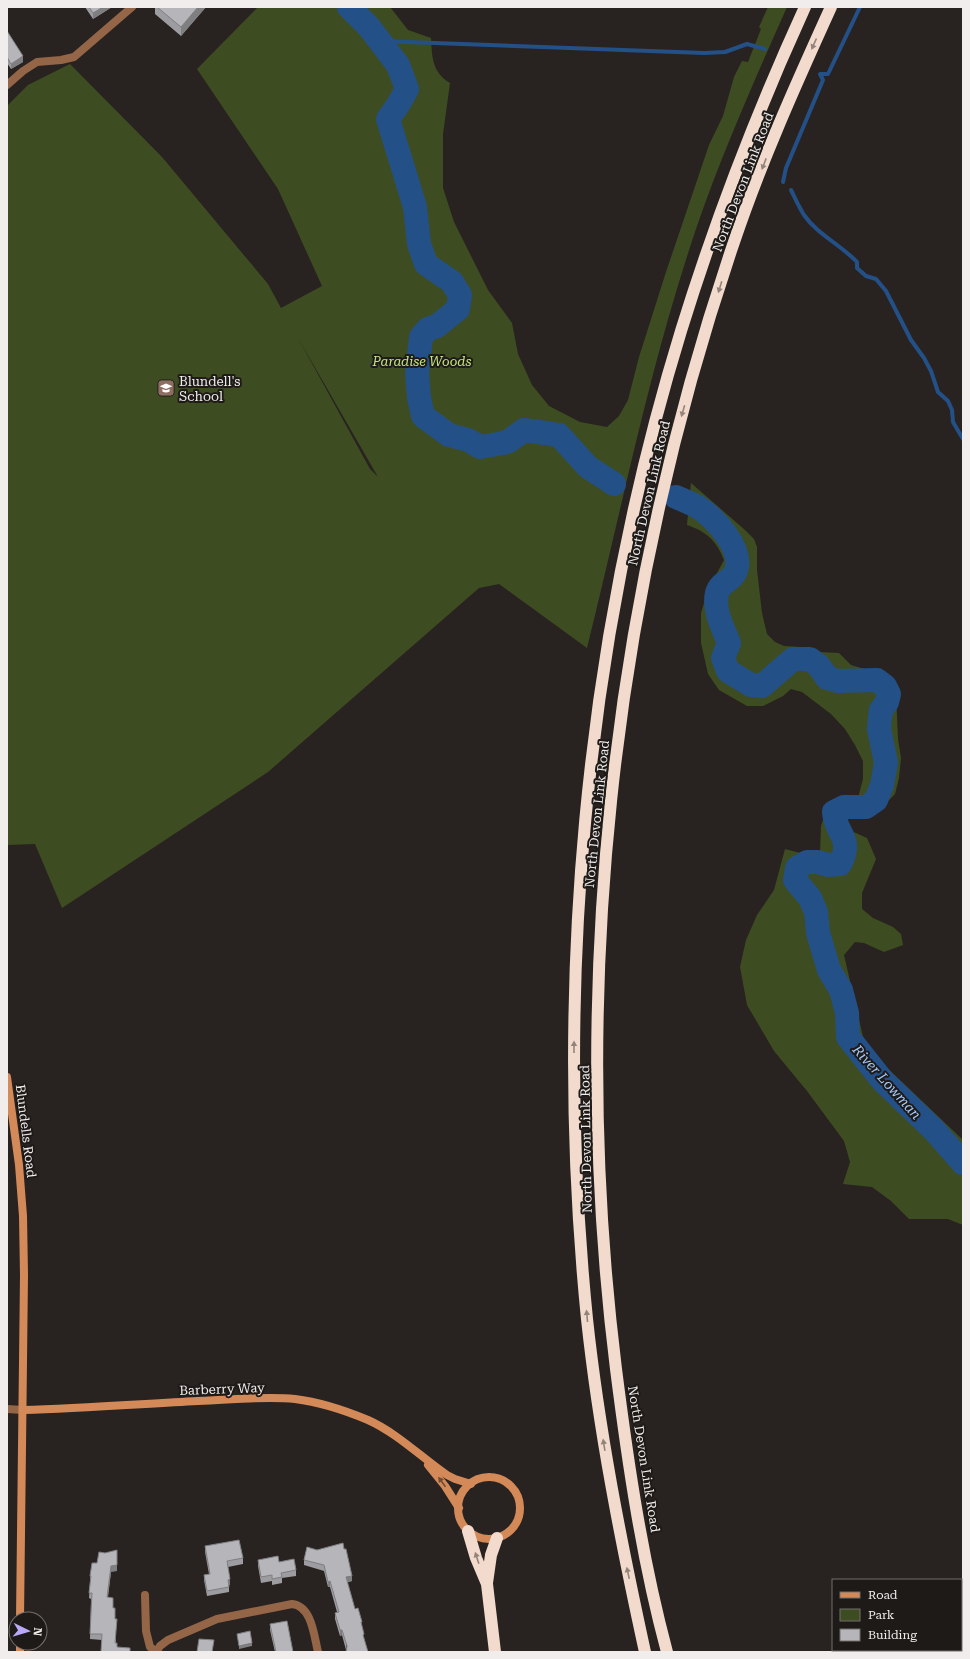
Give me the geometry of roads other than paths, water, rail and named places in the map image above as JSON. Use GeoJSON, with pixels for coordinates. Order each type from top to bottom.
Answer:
{"type":"FeatureCollection","features":[{"type":"Feature","properties":{"kind":"highway","name":"North Devon Link Road"},"geometry":{"type":"LineString","coordinates":[[645,1652],[613,1499],[587,1318],[576,1136],[574,1047],[577,942],[586,810],[601,689],[618,593],[642,476],[660,406],[681,331],[714,232],[758,114],[805,7]]}},
{"type":"Feature","properties":{"kind":"highway","name":"North Devon Link Road"},"geometry":{"type":"LineString","coordinates":[[667,1652],[639,1529],[624,1434],[612,1332],[602,1225],[597,1048],[600,942],[610,812],[624,691],[640,599],[649,550],[678,429],[734,241],[779,125],[830,8]]}},
{"type":"Feature","properties":{"kind":"highway"},"geometry":{"type":"LineString","coordinates":[[468,1531],[476,1558],[487,1584]]}},
{"type":"Feature","properties":{"kind":"highway"},"geometry":{"type":"LineString","coordinates":[[495,1652],[487,1584],[491,1555],[498,1538]]}},
{"type":"Feature","properties":{"kind":"highway"},"geometry":{"type":"LineString","coordinates":[[632,1593],[639,1652]]}},
{"type":"Feature","properties":{"kind":"street"},"geometry":{"type":"LineString","coordinates":[[7,85],[23,71],[37,62],[61,60],[74,57],[132,7]]}},
{"type":"Feature","properties":{"kind":"street","name":"Blundells Road"},"geometry":{"type":"LineString","coordinates":[[7,1077],[20,1166],[23,1216],[23,1410],[20,1611]]}},
{"type":"Feature","properties":{"kind":"street","name":"Barberry Way"},"geometry":{"type":"LineString","coordinates":[[7,1409],[23,1410],[280,1399],[299,1400],[335,1407],[369,1421],[394,1436],[423,1458],[452,1477],[471,1484]]}},
{"type":"Feature","properties":{"kind":"street","name":"Barberry Way"},"geometry":{"type":"LineString","coordinates":[[423,1458],[445,1486],[459,1508]]}},
{"type":"Feature","properties":{"kind":"street"},"geometry":{"type":"LineString","coordinates":[[482,1478],[495,1478],[506,1483],[517,1495],[520,1510],[517,1522],[509,1532],[498,1538],[482,1538],[468,1531],[461,1520],[459,1508],[461,1496],[471,1484],[482,1478]]}},
{"type":"Feature","properties":{"kind":"street"},"geometry":{"type":"LineString","coordinates":[[145,1595],[146,1631],[150,1647],[157,1652],[160,1646],[168,1640],[217,1619],[292,1604],[298,1604],[307,1614],[318,1652]]}},
{"type":"Feature","properties":{"kind":"waterway","name":"River Lowman"},"geometry":{"type":"LineString","coordinates":[[349,7],[369,27],[398,65],[407,89],[388,119],[415,207],[419,244],[426,264],[452,282],[460,295],[458,309],[437,326],[428,329],[421,337],[417,373],[419,398],[423,416],[449,435],[468,440],[480,447],[509,441],[524,430],[559,435],[588,467],[614,484]]}},
{"type":"Feature","properties":{"kind":"waterway"},"geometry":{"type":"LineString","coordinates":[[783,182],[786,168],[823,80],[820,74],[828,74],[860,7]]}},
{"type":"Feature","properties":{"kind":"waterway"},"geometry":{"type":"LineString","coordinates":[[380,41],[704,53],[725,52],[747,44],[765,49]]}},
{"type":"Feature","properties":{"kind":"waterway"},"geometry":{"type":"LineString","coordinates":[[791,190],[809,222],[851,256],[857,262],[857,268],[866,276],[876,279],[886,291],[911,340],[931,371],[938,392],[948,401],[952,410],[953,422],[963,439]]}},
{"type":"Feature","properties":{"kind":"waterway","name":"River Lowman"},"geometry":{"type":"LineString","coordinates":[[676,497],[696,506],[711,518],[726,535],[736,555],[737,564],[735,573],[720,586],[716,599],[719,619],[729,643],[723,658],[728,671],[751,685],[762,686],[793,659],[810,659],[819,666],[827,678],[838,681],[877,680],[885,686],[889,694],[887,702],[881,710],[880,717],[879,729],[886,763],[882,785],[876,800],[866,807],[844,807],[834,812],[837,826],[845,842],[844,855],[840,864],[828,865],[818,862],[807,862],[797,868],[795,880],[810,898],[816,912],[818,933],[829,970],[841,990],[847,1013],[848,1037],[882,1080],[934,1130],[963,1163]]}},
{"type":"Feature","properties":{"kind":"place","name":"Blundell's School"},"geometry":{"type":"Point","coordinates":[166,388]}},
{"type":"Feature","properties":{"kind":"park label","name":"Paradise Woods"},"geometry":{"type":"Point","coordinates":[422,361]}}]}
